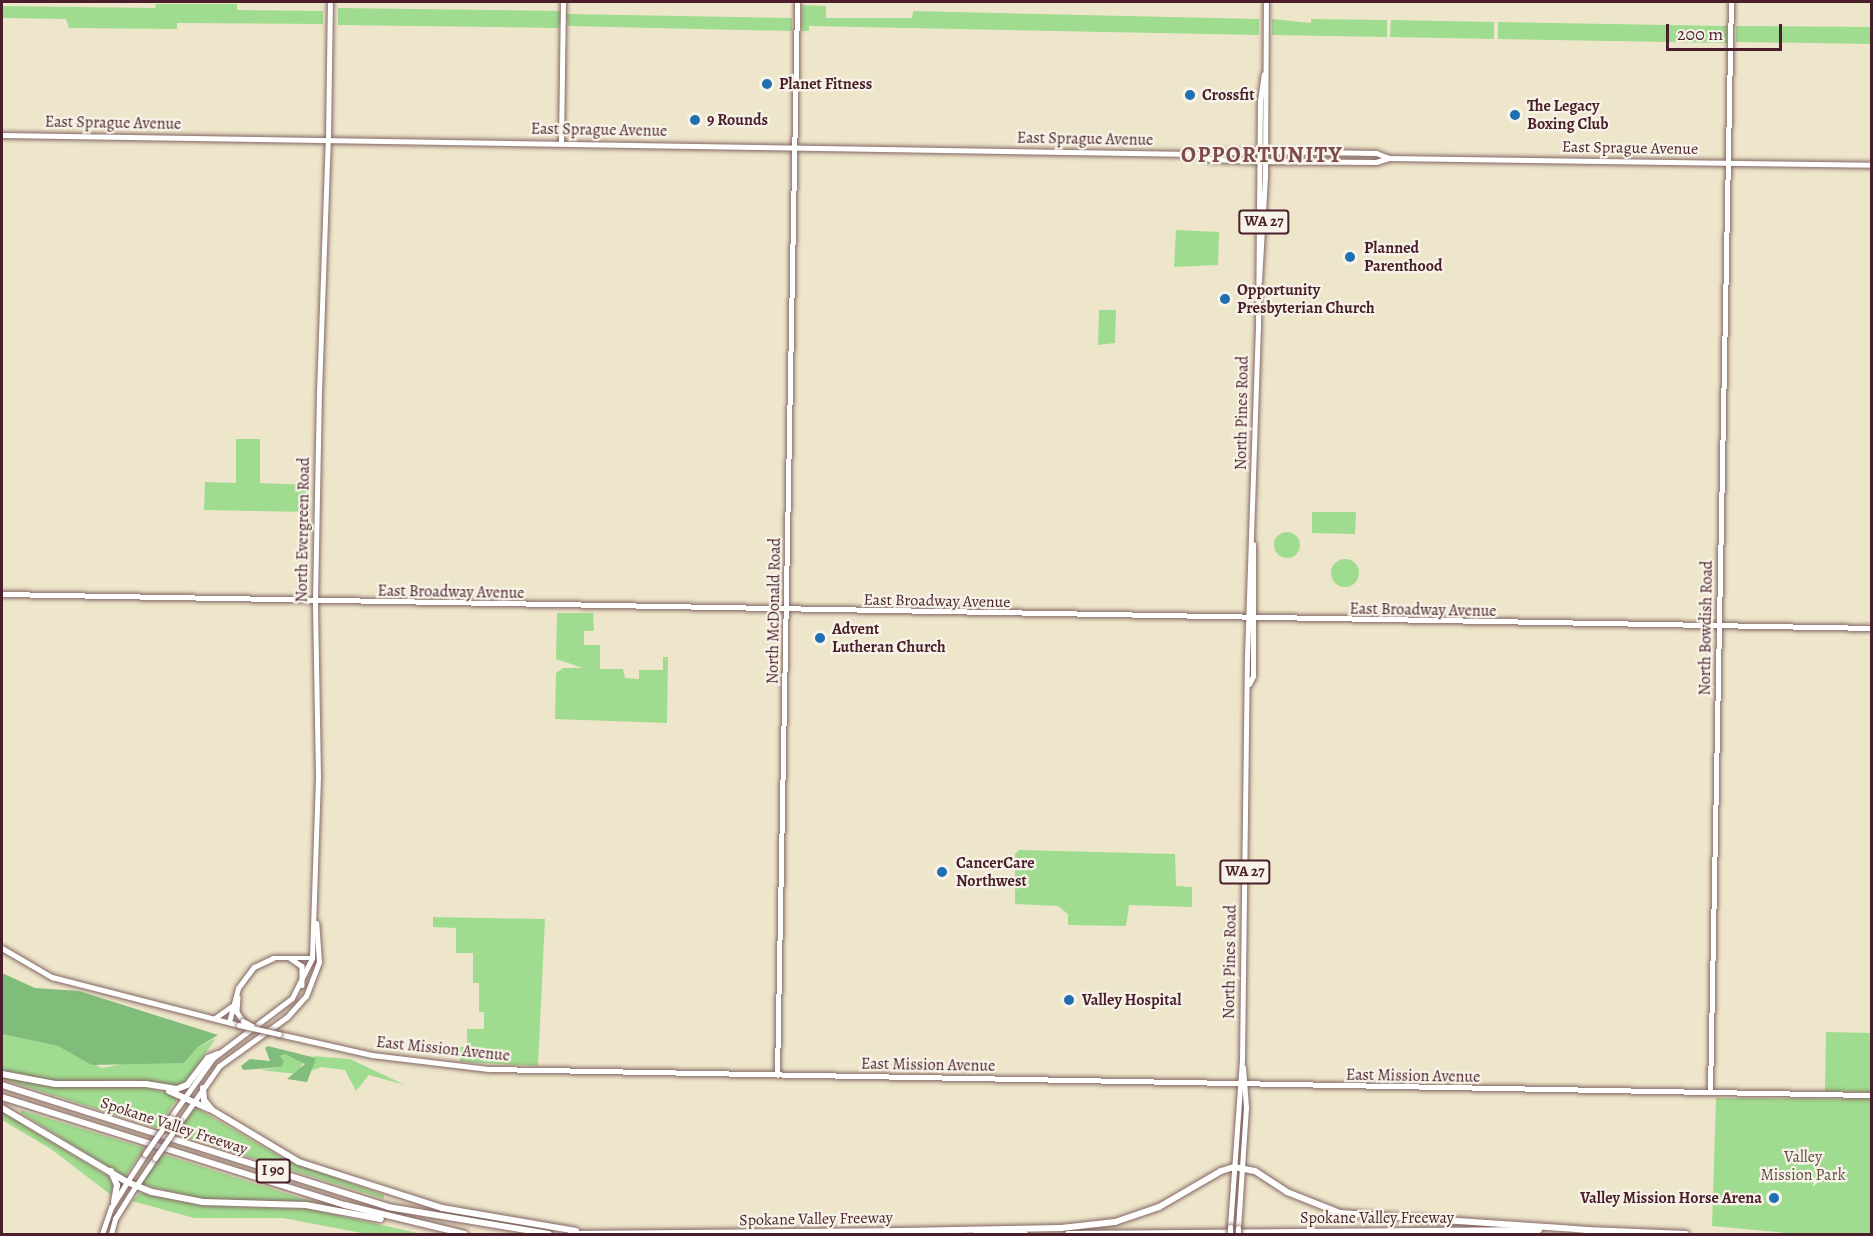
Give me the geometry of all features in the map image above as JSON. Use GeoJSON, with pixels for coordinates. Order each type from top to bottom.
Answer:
{"type":"FeatureCollection","features":[{"type":"Feature","properties":{"kind":"highway"},"geometry":{"type":"LineString","coordinates":[[2,1074],[55,1084],[181,1088],[208,1058],[218,1054]]}},
{"type":"Feature","properties":{"kind":"highway","name":"Spokane Valley Freeway"},"geometry":{"type":"LineString","coordinates":[[2,1085],[388,1207],[549,1234]]}},
{"type":"Feature","properties":{"kind":"highway"},"geometry":{"type":"LineString","coordinates":[[155,1086],[212,1110],[298,1162],[376,1190],[487,1218],[603,1233]]}},
{"type":"Feature","properties":{"kind":"highway"},"geometry":{"type":"LineString","coordinates":[[202,1088],[204,1101],[212,1110]]}},
{"type":"Feature","properties":{"kind":"highway","name":"Spokane Valley Freeway"},"geometry":{"type":"LineString","coordinates":[[2,1097],[399,1220],[465,1234]]}},
{"type":"Feature","properties":{"kind":"highway"},"geometry":{"type":"LineString","coordinates":[[2,1108],[136,1186],[203,1202],[306,1205],[399,1220]]}},
{"type":"Feature","properties":{"kind":"highway"},"geometry":{"type":"LineString","coordinates":[[903,1231],[1061,1228],[1115,1222],[1159,1208],[1212,1175],[1234,1167],[1241,1168],[1340,1213],[1588,1230]]}},
{"type":"Feature","properties":{"kind":"highway"},"geometry":{"type":"LineString","coordinates":[[110,1171],[117,1185],[114,1202]]}},
{"type":"Feature","properties":{"kind":"highway","name":"Spokane Valley Freeway"},"geometry":{"type":"LineString","coordinates":[[1068,1234],[1588,1230],[1686,1234]]}},
{"type":"Feature","properties":{"kind":"highway","name":"Spokane Valley Freeway"},"geometry":{"type":"LineString","coordinates":[[571,1234],[903,1231],[1025,1234]]}},
{"type":"Feature","properties":{"kind":"main road","name":"WA 27"},"geometry":{"type":"LineString","coordinates":[[1262,161],[1266,2]]}},
{"type":"Feature","properties":{"kind":"main road","name":"East Sprague Avenue"},"geometry":{"type":"LineString","coordinates":[[2,135],[1195,154],[1210,151],[1262,151],[1376,153],[1389,158]]}},
{"type":"Feature","properties":{"kind":"main road","name":"North Evergreen Road"},"geometry":{"type":"LineString","coordinates":[[136,1186],[202,1088],[224,1062],[297,1007],[311,987],[319,958],[316,921],[315,600],[328,139]]}},
{"type":"Feature","properties":{"kind":"main road","name":"East Sprague Avenue"},"geometry":{"type":"LineString","coordinates":[[1195,154],[1210,159],[1262,161],[1376,162],[1389,158],[1872,165]]}},
{"type":"Feature","properties":{"kind":"main road","name":"North Pines Road"},"geometry":{"type":"LineString","coordinates":[[1230,1234],[1242,1060],[1250,684],[1253,675],[1252,543],[1262,161]]}},
{"type":"Feature","properties":{"kind":"main road","name":"North Evergreen Road"},"geometry":{"type":"LineString","coordinates":[[127,1182],[184,1098],[218,1054],[280,1010],[302,985],[312,958],[316,921]]}},
{"type":"Feature","properties":{"kind":"main road","name":"North Pines Road"},"geometry":{"type":"LineString","coordinates":[[1238,1231],[1246,1085],[1242,1060]]}},
{"type":"Feature","properties":{"kind":"street"},"geometry":{"type":"LineString","coordinates":[[328,139],[330,2]]}},
{"type":"Feature","properties":{"kind":"street"},"geometry":{"type":"LineString","coordinates":[[561,143],[563,2]]}},
{"type":"Feature","properties":{"kind":"street","name":"North McDonald Road"},"geometry":{"type":"LineString","coordinates":[[777,1075],[797,2]]}},
{"type":"Feature","properties":{"kind":"street","name":"North Bowdish Road"},"geometry":{"type":"LineString","coordinates":[[1710,1092],[1731,2]]}},
{"type":"Feature","properties":{"kind":"street","name":"East Broadway Avenue"},"geometry":{"type":"LineString","coordinates":[[2,594],[1251,619],[1872,628]]}},
{"type":"Feature","properties":{"kind":"street"},"geometry":{"type":"LineString","coordinates":[[2,948],[52,977],[229,1022],[241,1023],[237,1012],[238,988]]}},
{"type":"Feature","properties":{"kind":"street"},"geometry":{"type":"LineString","coordinates":[[287,957],[302,966],[302,985]]}},
{"type":"Feature","properties":{"kind":"street"},"geometry":{"type":"LineString","coordinates":[[229,1022],[238,988],[254,967],[273,958],[319,958]]}},
{"type":"Feature","properties":{"kind":"street"},"geometry":{"type":"LineString","coordinates":[[213,1018],[226,1013],[234,1002]]}},
{"type":"Feature","properties":{"kind":"street","name":"East Mission Avenue"},"geometry":{"type":"LineString","coordinates":[[241,1023],[260,1030],[372,1055],[490,1068],[1239,1085],[1872,1095]]}},
{"type":"Feature","properties":{"kind":"street","name":"North Evergreen Road"},"geometry":{"type":"LineString","coordinates":[[102,1234],[114,1202],[127,1182]]}},
{"type":"Feature","properties":{"kind":"street","name":"North Evergreen Road"},"geometry":{"type":"LineString","coordinates":[[111,1234],[115,1219],[136,1186]]}},
{"type":"Feature","properties":{"kind":"green space"},"geometry":{"type":"Polygon","coordinates":[[[156,4],[237,4],[237,10],[323,11],[323,24],[177,23],[177,29],[69,28],[66,19],[2,18],[2,6],[155,8],[156,4]]]}},
{"type":"Feature","properties":{"kind":"green space"},"geometry":{"type":"Polygon","coordinates":[[[802,5],[826,6],[826,18],[912,18],[913,11],[1259,19],[1259,35],[809,26],[809,31],[802,31],[802,5]]]}},
{"type":"Feature","properties":{"kind":"green space"},"geometry":{"type":"Polygon","coordinates":[[[338,8],[561,11],[561,20],[558,28],[338,25],[338,8]]]}},
{"type":"Feature","properties":{"kind":"green space"},"geometry":{"type":"Polygon","coordinates":[[[566,14],[792,18],[792,31],[568,26],[566,14]]]}},
{"type":"Feature","properties":{"kind":"green space"},"geometry":{"type":"Polygon","coordinates":[[[1272,19],[1311,23],[1311,19],[1387,20],[1387,37],[1272,35],[1272,19]]]}},
{"type":"Feature","properties":{"kind":"green space"},"geometry":{"type":"Polygon","coordinates":[[[1391,20],[1494,22],[1494,39],[1390,37],[1391,20]]]}},
{"type":"Feature","properties":{"kind":"green space"},"geometry":{"type":"Polygon","coordinates":[[[1498,22],[1727,26],[1727,43],[1498,39],[1498,22]]]}},
{"type":"Feature","properties":{"kind":"green space"},"geometry":{"type":"Polygon","coordinates":[[[1736,26],[1871,27],[1871,44],[1736,42],[1736,26]]]}},
{"type":"Feature","properties":{"kind":"green space"},"geometry":{"type":"Polygon","coordinates":[[[1176,230],[1219,232],[1218,265],[1174,267],[1176,230]]]}},
{"type":"Feature","properties":{"kind":"green space"},"geometry":{"type":"Polygon","coordinates":[[[1099,310],[1116,310],[1115,343],[1098,345],[1099,310]]]}},
{"type":"Feature","properties":{"kind":"green space"},"geometry":{"type":"Polygon","coordinates":[[[236,439],[260,439],[260,483],[311,485],[310,512],[204,510],[205,482],[236,483],[236,439]]]}},
{"type":"Feature","properties":{"kind":"green space"},"geometry":{"type":"Polygon","coordinates":[[[1312,512],[1356,512],[1355,534],[1312,533],[1312,512]]]}},
{"type":"Feature","properties":{"kind":"green space"},"geometry":{"type":"Polygon","coordinates":[[[1287,532],[1296,536],[1300,545],[1296,554],[1287,558],[1278,554],[1274,545],[1278,536],[1287,532]]]}},
{"type":"Feature","properties":{"kind":"green space"},"geometry":{"type":"Polygon","coordinates":[[[1345,559],[1355,563],[1359,573],[1355,583],[1345,587],[1335,583],[1331,573],[1335,563],[1345,559]]]}},
{"type":"Feature","properties":{"kind":"green space"},"geometry":{"type":"Polygon","coordinates":[[[557,613],[593,613],[594,631],[584,631],[584,645],[600,645],[600,669],[623,669],[625,678],[639,679],[639,670],[663,670],[663,657],[668,657],[667,723],[555,719],[556,673],[563,668],[583,668],[556,659],[557,613]]]}},
{"type":"Feature","properties":{"kind":"green space"},"geometry":{"type":"Polygon","coordinates":[[[1019,850],[1175,854],[1176,886],[1192,887],[1192,907],[1129,905],[1126,926],[1068,925],[1068,914],[1058,906],[1015,904],[1015,854],[1019,850]]]}},
{"type":"Feature","properties":{"kind":"green space"},"geometry":{"type":"Polygon","coordinates":[[[433,917],[545,919],[538,1066],[460,1062],[459,1047],[467,1047],[467,1029],[484,1029],[484,1012],[479,1012],[479,983],[473,983],[473,953],[456,953],[456,928],[433,927],[433,917]]]}},
{"type":"Feature","properties":{"kind":"green space"},"geometry":{"type":"Polygon","coordinates":[[[2,973],[35,988],[79,991],[218,1035],[198,1047],[184,1063],[92,1065],[58,1046],[2,1034],[2,973]]]}},
{"type":"Feature","properties":{"kind":"green space"},"geometry":{"type":"Polygon","coordinates":[[[1826,1032],[1871,1033],[1871,1092],[1825,1091],[1826,1032]]]}},
{"type":"Feature","properties":{"kind":"green space"},"geometry":{"type":"Polygon","coordinates":[[[2,1034],[58,1046],[102,1068],[137,1061],[184,1063],[198,1047],[216,1038],[186,1082],[175,1086],[133,1080],[54,1081],[2,1071],[2,1034]]]}},
{"type":"Feature","properties":{"kind":"green space"},"geometry":{"type":"Polygon","coordinates":[[[268,1046],[316,1058],[307,1082],[287,1079],[305,1064],[285,1054],[280,1056],[284,1062],[281,1067],[243,1070],[241,1066],[250,1059],[270,1061],[265,1048],[268,1046]]]}},
{"type":"Feature","properties":{"kind":"green space"},"geometry":{"type":"Polygon","coordinates":[[[285,1054],[304,1061],[297,1074],[260,1070],[281,1067],[280,1056],[285,1054]]]}},
{"type":"Feature","properties":{"kind":"green space"},"geometry":{"type":"Polygon","coordinates":[[[313,1056],[350,1059],[405,1085],[369,1075],[356,1091],[345,1070],[321,1067],[310,1071],[316,1058],[313,1056]]]}},
{"type":"Feature","properties":{"kind":"green space"},"geometry":{"type":"Polygon","coordinates":[[[2,1076],[71,1087],[144,1087],[179,1096],[157,1128],[2,1079],[2,1076]]]}},
{"type":"Feature","properties":{"kind":"green space","name":"Valley Mission Park"},"geometry":{"type":"Polygon","coordinates":[[[1716,1098],[1871,1099],[1871,1234],[1798,1234],[1712,1226],[1716,1098]]]}},
{"type":"Feature","properties":{"kind":"green space"},"geometry":{"type":"Polygon","coordinates":[[[193,1106],[284,1159],[384,1195],[384,1199],[175,1134],[193,1106]]]}},
{"type":"Feature","properties":{"kind":"green space"},"geometry":{"type":"Polygon","coordinates":[[[21,1110],[144,1148],[125,1177],[21,1113],[21,1110]]]}},
{"type":"Feature","properties":{"kind":"green space"},"geometry":{"type":"Polygon","coordinates":[[[2,1112],[109,1177],[113,1186],[111,1195],[51,1149],[2,1120],[2,1112]]]}},
{"type":"Feature","properties":{"kind":"green space"},"geometry":{"type":"Polygon","coordinates":[[[162,1154],[313,1202],[199,1199],[141,1184],[162,1154]]]}},
{"type":"Feature","properties":{"kind":"green space"},"geometry":{"type":"Polygon","coordinates":[[[140,1193],[203,1206],[309,1209],[422,1234],[367,1234],[283,1218],[194,1218],[132,1201],[140,1193]]]}},
{"type":"Feature","properties":{"kind":"place","name":"Planet Fitness"},"geometry":{"type":"Point","coordinates":[767,84]}},
{"type":"Feature","properties":{"kind":"place","name":"Crossfit"},"geometry":{"type":"Point","coordinates":[1190,95]}},
{"type":"Feature","properties":{"kind":"place","name":"The Legacy Boxing Club"},"geometry":{"type":"Point","coordinates":[1515,115]}},
{"type":"Feature","properties":{"kind":"place","name":"9 Rounds"},"geometry":{"type":"Point","coordinates":[695,120]}},
{"type":"Feature","properties":{"kind":"place","name":"Planned Parenthood"},"geometry":{"type":"Point","coordinates":[1350,257]}},
{"type":"Feature","properties":{"kind":"place","name":"Opportunity Presbyterian Church"},"geometry":{"type":"Point","coordinates":[1225,299]}},
{"type":"Feature","properties":{"kind":"place","name":"Advent Lutheran Church"},"geometry":{"type":"Point","coordinates":[820,638]}},
{"type":"Feature","properties":{"kind":"place","name":"CancerCare Northwest"},"geometry":{"type":"Point","coordinates":[942,872]}},
{"type":"Feature","properties":{"kind":"place","name":"Valley Hospital"},"geometry":{"type":"Point","coordinates":[1069,1000]}},
{"type":"Feature","properties":{"kind":"place","name":"Valley Mission Horse Arena"},"geometry":{"type":"Point","coordinates":[1774,1198]}},
{"type":"Feature","properties":{"kind":"district","name":"OPPORTUNITY"},"geometry":{"type":"Point","coordinates":[1262,156]}}]}
